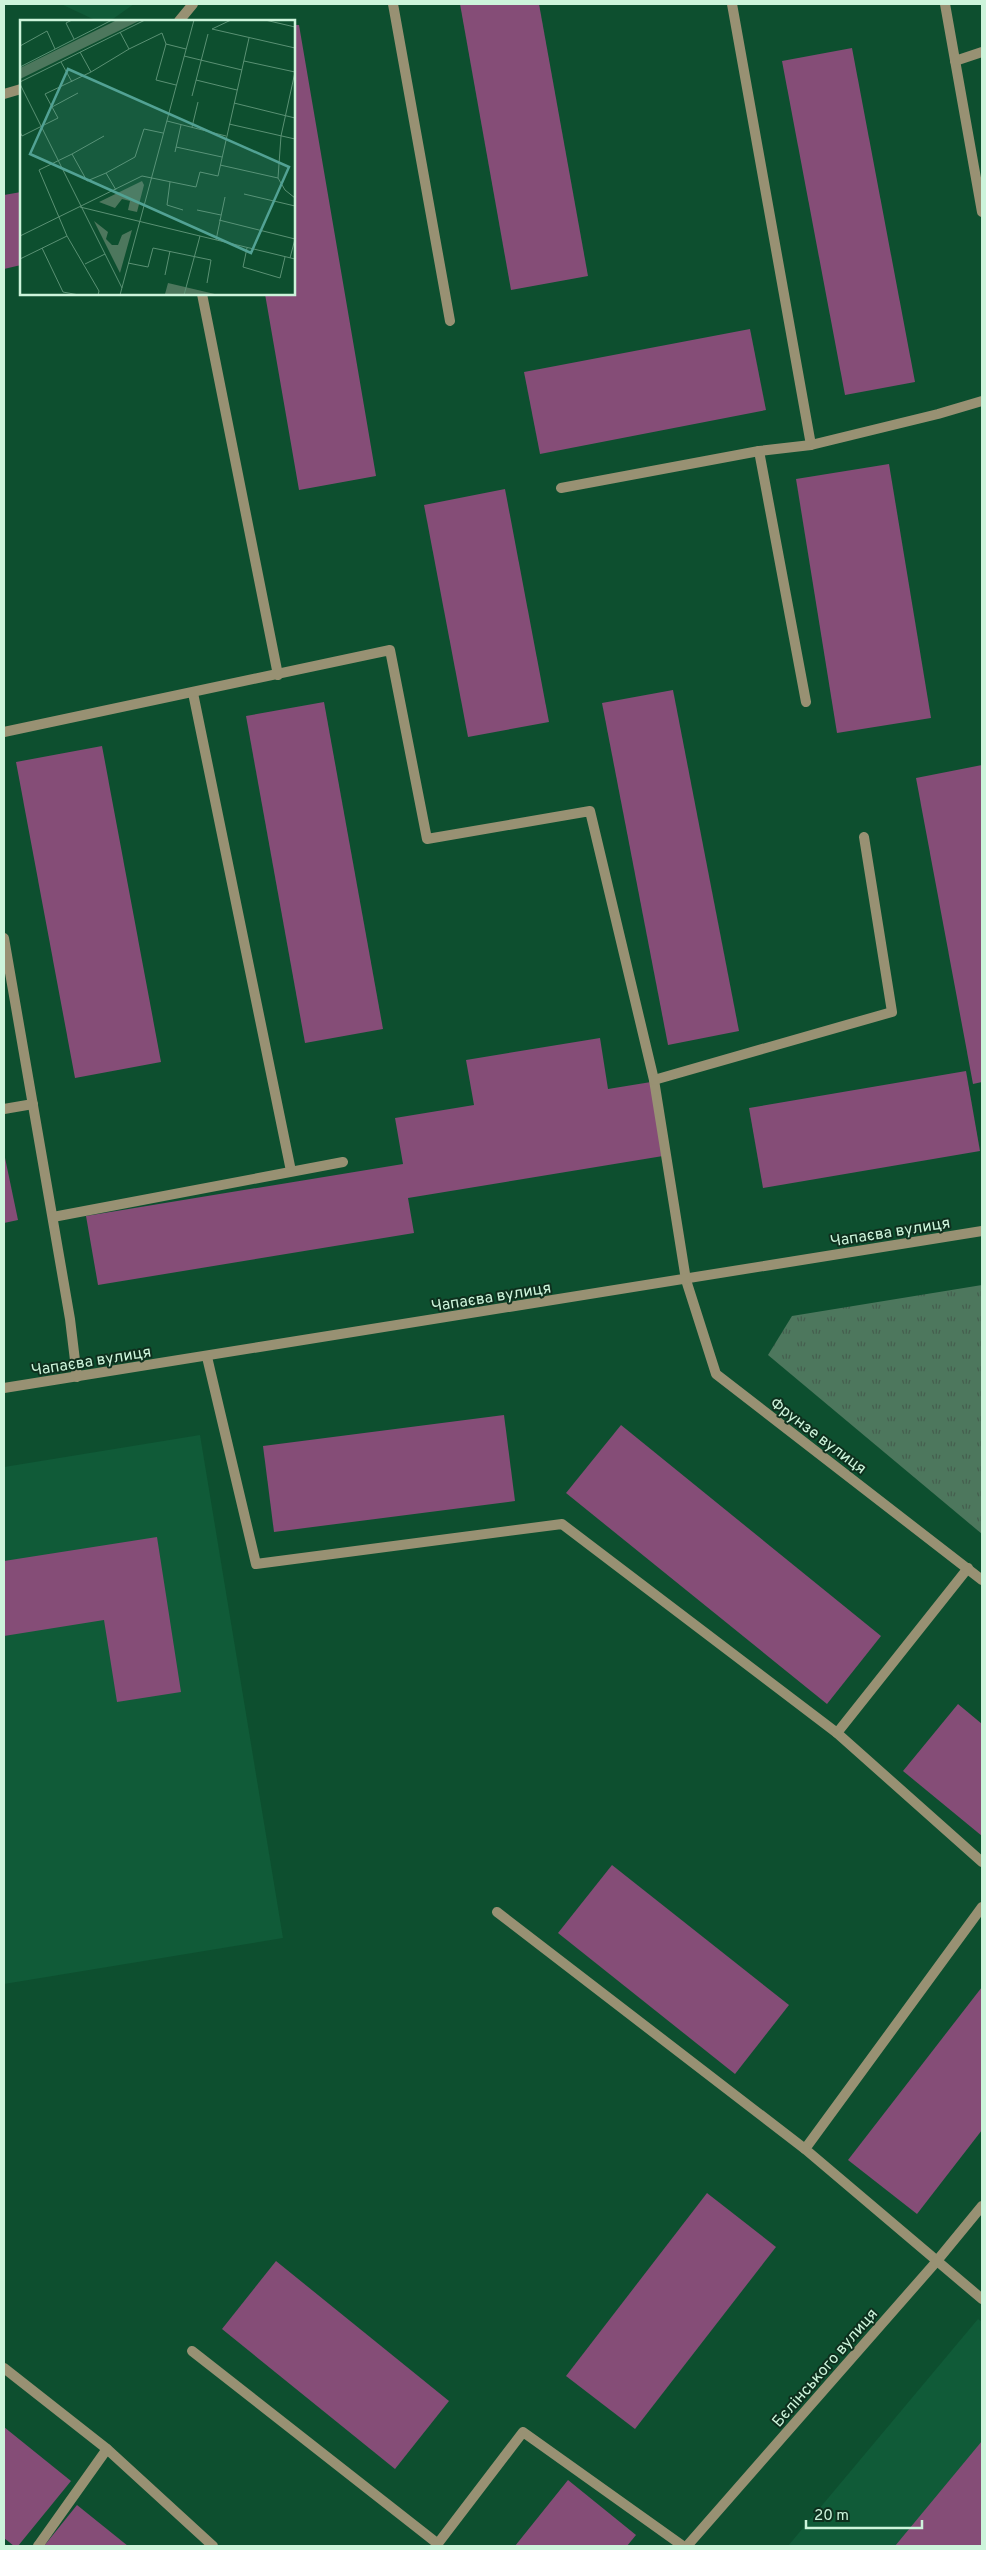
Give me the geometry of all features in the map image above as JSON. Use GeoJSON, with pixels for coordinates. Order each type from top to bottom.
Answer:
{"type":"FeatureCollection","features":[{"type":"Feature","properties":{"kind":"street"},"geometry":{"type":"LineString","coordinates":[[180,20],[193,4]]}},
{"type":"Feature","properties":{"kind":"street"},"geometry":{"type":"LineString","coordinates":[[393,4],[450,320]]}},
{"type":"Feature","properties":{"kind":"street"},"geometry":{"type":"LineString","coordinates":[[732,4],[811,445]]}},
{"type":"Feature","properties":{"kind":"street"},"geometry":{"type":"LineString","coordinates":[[945,4],[982,212]]}},
{"type":"Feature","properties":{"kind":"street"},"geometry":{"type":"LineString","coordinates":[[955,61],[982,52]]}},
{"type":"Feature","properties":{"kind":"street"},"geometry":{"type":"LineString","coordinates":[[4,94],[20,89]]}},
{"type":"Feature","properties":{"kind":"street"},"geometry":{"type":"LineString","coordinates":[[4,732],[278,675],[202,295]]}},
{"type":"Feature","properties":{"kind":"street"},"geometry":{"type":"LineString","coordinates":[[561,488],[759,451],[811,445],[938,414],[982,401]]}},
{"type":"Feature","properties":{"kind":"street"},"geometry":{"type":"LineString","coordinates":[[759,451],[806,702]]}},
{"type":"Feature","properties":{"kind":"street","name":"Фрунзе вулиця"},"geometry":{"type":"LineString","coordinates":[[278,675],[390,650],[427,839],[590,811],[654,1080],[686,1280],[716,1374],[982,1580]]}},
{"type":"Feature","properties":{"kind":"street"},"geometry":{"type":"LineString","coordinates":[[193,693],[291,1171]]}},
{"type":"Feature","properties":{"kind":"street"},"geometry":{"type":"LineString","coordinates":[[654,1080],[892,1012],[864,837]]}},
{"type":"Feature","properties":{"kind":"street"},"geometry":{"type":"LineString","coordinates":[[4,938],[70,1319],[77,1377]]}},
{"type":"Feature","properties":{"kind":"street"},"geometry":{"type":"LineString","coordinates":[[4,1109],[33,1104]]}},
{"type":"Feature","properties":{"kind":"street"},"geometry":{"type":"LineString","coordinates":[[53,1217],[343,1162]]}},
{"type":"Feature","properties":{"kind":"street","name":"Чапаєва вулиця"},"geometry":{"type":"LineString","coordinates":[[4,1388],[207,1357],[982,1231]]}},
{"type":"Feature","properties":{"kind":"street"},"geometry":{"type":"LineString","coordinates":[[207,1357],[256,1564],[562,1524],[837,1733],[982,1862]]}},
{"type":"Feature","properties":{"kind":"street"},"geometry":{"type":"LineString","coordinates":[[837,1733],[968,1568]]}},
{"type":"Feature","properties":{"kind":"street"},"geometry":{"type":"LineString","coordinates":[[804,2149],[982,1907]]}},
{"type":"Feature","properties":{"kind":"street"},"geometry":{"type":"LineString","coordinates":[[497,1912],[804,2149],[982,2299]]}},
{"type":"Feature","properties":{"kind":"street","name":"Бєлінського вулиця"},"geometry":{"type":"LineString","coordinates":[[687,2546],[936,2262],[982,2206]]}},
{"type":"Feature","properties":{"kind":"street"},"geometry":{"type":"LineString","coordinates":[[192,2351],[437,2545],[523,2432],[683,2546]]}},
{"type":"Feature","properties":{"kind":"street"},"geometry":{"type":"LineString","coordinates":[[4,2368],[107,2449],[212,2546]]}},
{"type":"Feature","properties":{"kind":"street"},"geometry":{"type":"LineString","coordinates":[[38,2546],[107,2449]]}},
{"type":"Feature","properties":{"kind":"shaded area"},"geometry":{"type":"Polygon","coordinates":[[[61,4],[134,4],[111,20],[95,20],[61,4]]]}},
{"type":"Feature","properties":{"kind":"shaded area"},"geometry":{"type":"Polygon","coordinates":[[[200,1435],[283,1938],[4,1984],[4,1467],[200,1435]]]}},
{"type":"Feature","properties":{"kind":"shaded area"},"geometry":{"type":"Polygon","coordinates":[[[978,2319],[982,2322],[982,2546],[788,2546],[978,2319]]]}},
{"type":"Feature","properties":{"kind":"green space"},"geometry":{"type":"Polygon","coordinates":[[[982,1285],[982,1534],[768,1355],[792,1316],[982,1285]]]}},
{"type":"Feature","properties":{"kind":"building"},"geometry":{"type":"Polygon","coordinates":[[[460,4],[539,4],[588,276],[511,290],[460,4]]]}},
{"type":"Feature","properties":{"kind":"building"},"geometry":{"type":"Polygon","coordinates":[[[295,25],[299,25],[376,476],[299,490],[265,295],[295,295],[295,25]]]}},
{"type":"Feature","properties":{"kind":"building"},"geometry":{"type":"Polygon","coordinates":[[[852,48],[915,382],[845,395],[782,61],[852,48]]]}},
{"type":"Feature","properties":{"kind":"building"},"geometry":{"type":"Polygon","coordinates":[[[20,192],[20,265],[4,269],[4,195],[20,192]]]}},
{"type":"Feature","properties":{"kind":"building"},"geometry":{"type":"Polygon","coordinates":[[[750,329],[766,410],[540,454],[524,372],[750,329]]]}},
{"type":"Feature","properties":{"kind":"building"},"geometry":{"type":"Polygon","coordinates":[[[889,464],[931,718],[837,733],[796,479],[889,464]]]}},
{"type":"Feature","properties":{"kind":"building"},"geometry":{"type":"Polygon","coordinates":[[[505,489],[549,722],[468,737],[424,505],[505,489]]]}},
{"type":"Feature","properties":{"kind":"building"},"geometry":{"type":"Polygon","coordinates":[[[673,690],[739,1031],[668,1045],[602,703],[673,690]]]}},
{"type":"Feature","properties":{"kind":"building"},"geometry":{"type":"Polygon","coordinates":[[[324,702],[383,1029],[305,1043],[246,716],[324,702]]]}},
{"type":"Feature","properties":{"kind":"building"},"geometry":{"type":"Polygon","coordinates":[[[102,746],[161,1062],[75,1078],[16,762],[102,746]]]}},
{"type":"Feature","properties":{"kind":"building"},"geometry":{"type":"Polygon","coordinates":[[[982,765],[982,1082],[973,1084],[916,778],[982,765]]]}},
{"type":"Feature","properties":{"kind":"building"},"geometry":{"type":"Polygon","coordinates":[[[600,1038],[608,1089],[651,1082],[663,1156],[408,1198],[414,1233],[98,1285],[86,1216],[403,1164],[395,1118],[474,1105],[466,1060],[600,1038]]]}},
{"type":"Feature","properties":{"kind":"building"},"geometry":{"type":"Polygon","coordinates":[[[966,1071],[980,1151],[763,1188],[749,1108],[966,1071]]]}},
{"type":"Feature","properties":{"kind":"building"},"geometry":{"type":"Polygon","coordinates":[[[4,1153],[18,1220],[4,1223],[4,1153]]]}},
{"type":"Feature","properties":{"kind":"building"},"geometry":{"type":"Polygon","coordinates":[[[504,1415],[515,1501],[274,1532],[263,1446],[504,1415]]]}},
{"type":"Feature","properties":{"kind":"building"},"geometry":{"type":"Polygon","coordinates":[[[621,1425],[881,1636],[827,1704],[566,1493],[621,1425]]]}},
{"type":"Feature","properties":{"kind":"building"},"geometry":{"type":"Polygon","coordinates":[[[157,1537],[181,1692],[117,1702],[104,1620],[4,1636],[4,1561],[157,1537]]]}},
{"type":"Feature","properties":{"kind":"building"},"geometry":{"type":"Polygon","coordinates":[[[958,1704],[982,1724],[982,1836],[903,1771],[958,1704]]]}},
{"type":"Feature","properties":{"kind":"building"},"geometry":{"type":"Polygon","coordinates":[[[612,1865],[789,2005],[735,2074],[558,1933],[612,1865]]]}},
{"type":"Feature","properties":{"kind":"building"},"geometry":{"type":"Polygon","coordinates":[[[982,1987],[982,2130],[917,2214],[848,2160],[982,1987]]]}},
{"type":"Feature","properties":{"kind":"building"},"geometry":{"type":"Polygon","coordinates":[[[707,2193],[776,2247],[635,2429],[566,2376],[707,2193]]]}},
{"type":"Feature","properties":{"kind":"building"},"geometry":{"type":"Polygon","coordinates":[[[276,2261],[449,2401],[395,2469],[222,2329],[276,2261]]]}},
{"type":"Feature","properties":{"kind":"building"},"geometry":{"type":"Polygon","coordinates":[[[4,2427],[71,2481],[18,2546],[14,2546],[4,2538],[4,2427]]]}},
{"type":"Feature","properties":{"kind":"building"},"geometry":{"type":"Polygon","coordinates":[[[982,2441],[982,2546],[895,2546],[982,2441]]]}},
{"type":"Feature","properties":{"kind":"building"},"geometry":{"type":"Polygon","coordinates":[[[568,2480],[636,2535],[627,2546],[515,2546],[568,2480]]]}},
{"type":"Feature","properties":{"kind":"building"},"geometry":{"type":"Polygon","coordinates":[[[77,2505],[128,2546],[44,2546],[77,2505]]]}}]}
